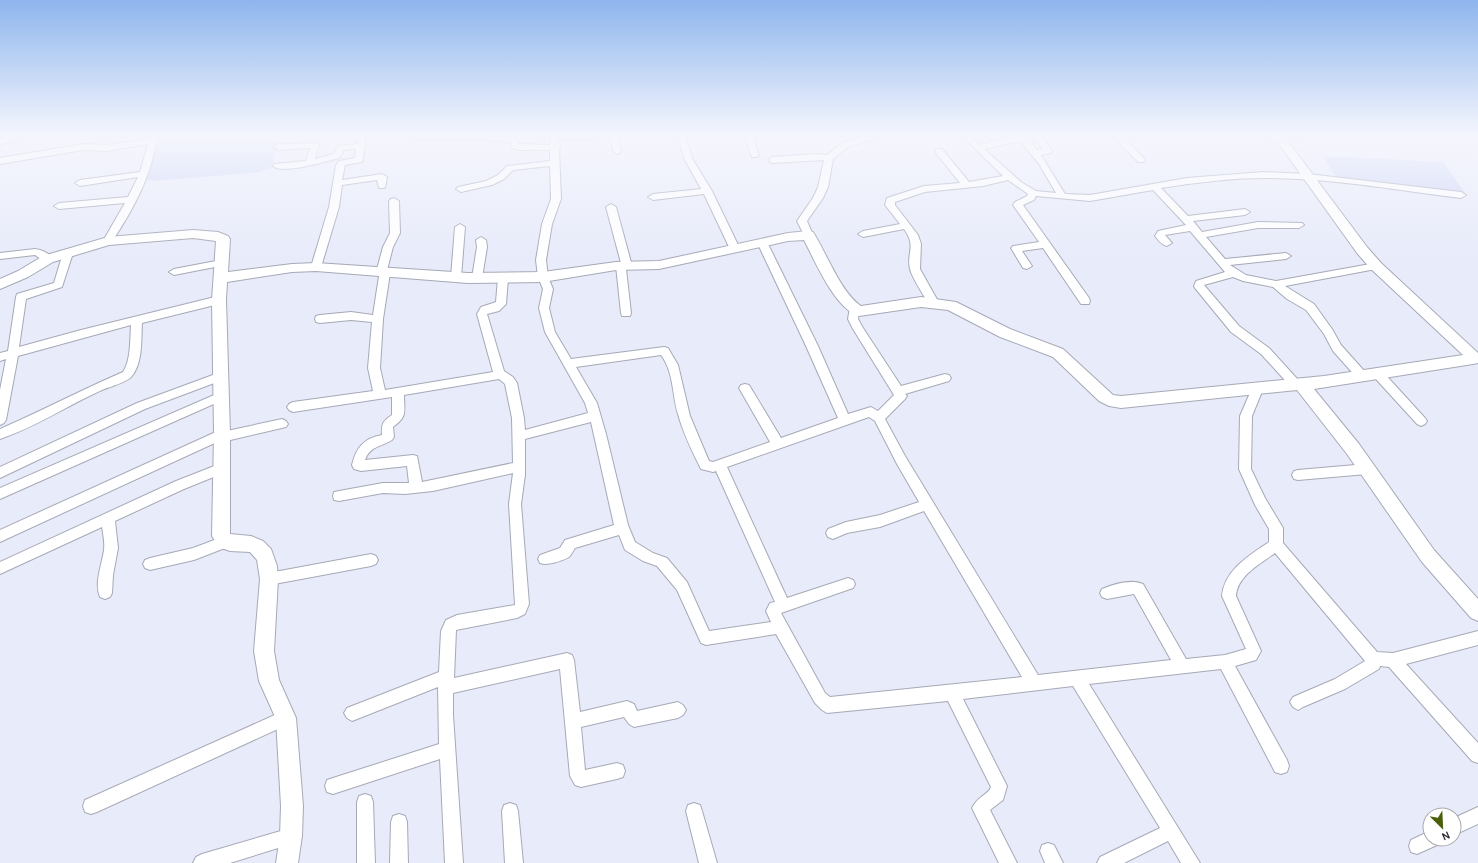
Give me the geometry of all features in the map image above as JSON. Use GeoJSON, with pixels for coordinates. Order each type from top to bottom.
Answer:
{"type":"FeatureCollection","features":[{"type":"Feature","properties":{"kind":"street"},"geometry":{"type":"LineString","coordinates":[[80,183],[134,175]]}},
{"type":"Feature","properties":{"kind":"street"},"geometry":{"type":"LineString","coordinates":[[108,241],[131,200],[142,175]]}},
{"type":"Feature","properties":{"kind":"street"},"geometry":{"type":"LineString","coordinates":[[316,267],[331,222],[339,175]]}},
{"type":"Feature","properties":{"kind":"street"},"geometry":{"type":"LineString","coordinates":[[461,188],[489,183],[503,175]]}},
{"type":"Feature","properties":{"kind":"street"},"geometry":{"type":"LineString","coordinates":[[555,175],[556,199],[546,228],[541,260],[543,277],[548,289],[544,308],[550,332],[585,392],[595,416],[622,528],[630,546],[648,557],[662,562],[682,586],[706,638],[780,627]]}},
{"type":"Feature","properties":{"kind":"street"},"geometry":{"type":"LineString","coordinates":[[698,175],[735,249]]}},
{"type":"Feature","properties":{"kind":"street"},"geometry":{"type":"LineString","coordinates":[[825,175],[823,187],[818,198],[802,220],[808,235],[840,291],[854,310],[853,319],[858,328],[901,396],[879,418]]}},
{"type":"Feature","properties":{"kind":"street"},"geometry":{"type":"LineString","coordinates":[[959,175],[967,185]]}},
{"type":"Feature","properties":{"kind":"street"},"geometry":{"type":"LineString","coordinates":[[1052,175],[1062,196]]}},
{"type":"Feature","properties":{"kind":"street"},"geometry":{"type":"LineString","coordinates":[[934,303],[915,269],[915,240],[913,235],[890,205],[889,201],[891,199],[924,189],[967,185],[1011,177],[1033,193],[1062,196],[1098,197],[1154,186],[1250,175]]}},
{"type":"Feature","properties":{"kind":"street"},"geometry":{"type":"LineString","coordinates":[[1260,175],[1308,177],[1461,195]]}},
{"type":"Feature","properties":{"kind":"street"},"geometry":{"type":"LineString","coordinates":[[338,183],[379,176],[382,177],[382,186]]}},
{"type":"Feature","properties":{"kind":"street"},"geometry":{"type":"LineString","coordinates":[[1308,177],[1376,266],[1476,360]]}},
{"type":"Feature","properties":{"kind":"street"},"geometry":{"type":"LineString","coordinates":[[1154,186],[1190,223],[1233,273],[1248,279],[1276,284],[1376,266]]}},
{"type":"Feature","properties":{"kind":"street"},"geometry":{"type":"LineString","coordinates":[[653,197],[707,191]]}},
{"type":"Feature","properties":{"kind":"street"},"geometry":{"type":"LineString","coordinates":[[1033,193],[1031,198],[1018,204],[1045,245],[1086,301]]}},
{"type":"Feature","properties":{"kind":"street"},"geometry":{"type":"LineString","coordinates":[[59,206],[131,200]]}},
{"type":"Feature","properties":{"kind":"street"},"geometry":{"type":"LineString","coordinates":[[380,395],[374,368],[383,273],[388,247],[395,233],[394,201]]}},
{"type":"Feature","properties":{"kind":"street"},"geometry":{"type":"LineString","coordinates":[[611,207],[624,266],[626,313]]}},
{"type":"Feature","properties":{"kind":"street"},"geometry":{"type":"LineString","coordinates":[[1167,243],[1160,236],[1161,233],[1190,223],[1245,212]]}},
{"type":"Feature","properties":{"kind":"street"},"geometry":{"type":"LineString","coordinates":[[1200,235],[1258,225],[1299,225]]}},
{"type":"Feature","properties":{"kind":"street"},"geometry":{"type":"LineString","coordinates":[[863,234],[906,226]]}},
{"type":"Feature","properties":{"kind":"street"},"geometry":{"type":"LineString","coordinates":[[456,277],[460,227]]}},
{"type":"Feature","properties":{"kind":"street"},"geometry":{"type":"LineString","coordinates":[[0,284],[23,274],[48,259],[108,241],[185,235],[218,236],[223,239],[219,300],[222,436],[221,536],[225,542]]}},
{"type":"Feature","properties":{"kind":"street"},"geometry":{"type":"LineString","coordinates":[[174,272],[316,267],[383,273],[477,278],[543,277],[624,266],[659,265],[788,236],[808,235]]}},
{"type":"Feature","properties":{"kind":"street"},"geometry":{"type":"LineString","coordinates":[[477,278],[482,247],[481,240]]}},
{"type":"Feature","properties":{"kind":"street"},"geometry":{"type":"LineString","coordinates":[[762,242],[812,346],[845,420]]}},
{"type":"Feature","properties":{"kind":"street"},"geometry":{"type":"LineString","coordinates":[[1027,266],[1016,248],[1045,245]]}},
{"type":"Feature","properties":{"kind":"street"},"geometry":{"type":"LineString","coordinates":[[0,256],[35,252],[40,253],[48,259]]}},
{"type":"Feature","properties":{"kind":"street"},"geometry":{"type":"LineString","coordinates":[[0,418],[13,353],[21,297],[58,285],[68,254]]}},
{"type":"Feature","properties":{"kind":"street"},"geometry":{"type":"LineString","coordinates":[[1224,262],[1286,256]]}},
{"type":"Feature","properties":{"kind":"street"},"geometry":{"type":"LineString","coordinates":[[1233,273],[1200,283],[1199,286],[1234,328],[1264,351],[1298,385],[1367,468],[1428,556],[1478,612]]}},
{"type":"Feature","properties":{"kind":"street"},"geometry":{"type":"LineString","coordinates":[[500,375],[482,314],[485,310],[495,308],[501,304],[503,278]]}},
{"type":"Feature","properties":{"kind":"street"},"geometry":{"type":"LineString","coordinates":[[1276,284],[1291,296],[1310,307],[1328,332],[1337,348],[1362,376]]}},
{"type":"Feature","properties":{"kind":"street"},"geometry":{"type":"LineString","coordinates":[[0,357],[81,334],[219,300]]}},
{"type":"Feature","properties":{"kind":"street"},"geometry":{"type":"LineString","coordinates":[[854,310],[859,311],[921,302],[951,305],[1005,334],[1058,353],[1067,360],[1090,385],[1109,400],[1121,402],[1298,385],[1476,360]]}},
{"type":"Feature","properties":{"kind":"street"},"geometry":{"type":"LineString","coordinates":[[320,319],[351,316],[378,319]]}},
{"type":"Feature","properties":{"kind":"street"},"geometry":{"type":"LineString","coordinates":[[0,434],[44,415],[127,375],[131,369],[134,357],[138,321]]}},
{"type":"Feature","properties":{"kind":"street"},"geometry":{"type":"LineString","coordinates":[[568,364],[664,351],[673,365],[684,416],[700,455],[705,465],[712,467],[871,412],[879,418],[901,460],[1034,683]]}},
{"type":"Feature","properties":{"kind":"street"},"geometry":{"type":"LineString","coordinates":[[1378,374],[1421,421]]}},
{"type":"Feature","properties":{"kind":"street"},"geometry":{"type":"LineString","coordinates":[[294,407],[380,395],[500,375],[509,380],[511,383],[518,418],[519,436],[519,467],[515,504],[522,604],[520,609],[517,611],[457,622],[451,625],[448,631],[445,715],[454,863]]}},
{"type":"Feature","properties":{"kind":"street"},"geometry":{"type":"LineString","coordinates":[[0,473],[172,393],[221,376]]}},
{"type":"Feature","properties":{"kind":"street"},"geometry":{"type":"LineString","coordinates":[[899,391],[945,378]]}},
{"type":"Feature","properties":{"kind":"street"},"geometry":{"type":"LineString","coordinates":[[745,388],[778,444]]}},
{"type":"Feature","properties":{"kind":"street"},"geometry":{"type":"LineString","coordinates":[[1256,389],[1246,416],[1245,469],[1260,501],[1276,528],[1276,545],[1373,659],[1374,664],[1340,684],[1298,702]]}},
{"type":"Feature","properties":{"kind":"street"},"geometry":{"type":"LineString","coordinates":[[398,392],[398,417],[387,425],[388,437],[370,443],[364,448],[358,465],[361,466],[414,460],[416,488]]}},
{"type":"Feature","properties":{"kind":"street"},"geometry":{"type":"LineString","coordinates":[[0,494],[221,396]]}},
{"type":"Feature","properties":{"kind":"street"},"geometry":{"type":"LineString","coordinates":[[519,436],[595,416]]}},
{"type":"Feature","properties":{"kind":"street"},"geometry":{"type":"LineString","coordinates":[[0,536],[222,436],[282,424]]}},
{"type":"Feature","properties":{"kind":"street"},"geometry":{"type":"LineString","coordinates":[[719,464],[783,605]]}},
{"type":"Feature","properties":{"kind":"street"},"geometry":{"type":"LineString","coordinates":[[339,496],[383,488],[416,488],[433,486],[519,467]]}},
{"type":"Feature","properties":{"kind":"street"},"geometry":{"type":"LineString","coordinates":[[0,568],[222,468]]}},
{"type":"Feature","properties":{"kind":"street"},"geometry":{"type":"LineString","coordinates":[[1298,475],[1367,468]]}},
{"type":"Feature","properties":{"kind":"street"},"geometry":{"type":"LineString","coordinates":[[833,533],[846,528],[880,521],[928,504]]}},
{"type":"Feature","properties":{"kind":"street"},"geometry":{"type":"LineString","coordinates":[[105,593],[106,575],[111,548],[108,519]]}},
{"type":"Feature","properties":{"kind":"street"},"geometry":{"type":"LineString","coordinates":[[545,559],[565,552],[570,544],[622,528]]}},
{"type":"Feature","properties":{"kind":"street"},"geometry":{"type":"LineString","coordinates":[[150,564],[194,554],[225,542],[247,543],[258,547],[267,559],[269,579],[264,651],[270,681],[286,718],[292,806],[288,863]]}},
{"type":"Feature","properties":{"kind":"street"},"geometry":{"type":"LineString","coordinates":[[848,584],[773,609],[780,627],[820,698],[827,705],[952,693],[1225,662],[1250,655],[1254,651],[1229,596],[1228,589],[1230,583],[1251,562],[1276,545]]}},
{"type":"Feature","properties":{"kind":"street"},"geometry":{"type":"LineString","coordinates":[[269,579],[371,560]]}},
{"type":"Feature","properties":{"kind":"street"},"geometry":{"type":"LineString","coordinates":[[1107,593],[1135,587],[1138,588],[1182,666]]}},
{"type":"Feature","properties":{"kind":"street"},"geometry":{"type":"LineString","coordinates":[[1373,659],[1393,660],[1478,638]]}},
{"type":"Feature","properties":{"kind":"street"},"geometry":{"type":"LineString","coordinates":[[352,713],[446,682],[567,660],[579,778],[617,771]]}},
{"type":"Feature","properties":{"kind":"street"},"geometry":{"type":"LineString","coordinates":[[1393,660],[1478,755]]}},
{"type":"Feature","properties":{"kind":"street"},"geometry":{"type":"LineString","coordinates":[[1225,662],[1281,766]]}},
{"type":"Feature","properties":{"kind":"street"},"geometry":{"type":"LineString","coordinates":[[1077,678],[1191,863]]}},
{"type":"Feature","properties":{"kind":"street"},"geometry":{"type":"LineString","coordinates":[[952,693],[999,786],[1000,792],[998,796],[983,804],[980,808],[1008,863]]}},
{"type":"Feature","properties":{"kind":"street"},"geometry":{"type":"LineString","coordinates":[[572,721],[626,709],[629,709],[634,719],[678,710]]}},
{"type":"Feature","properties":{"kind":"street"},"geometry":{"type":"LineString","coordinates":[[91,806],[286,718]]}},
{"type":"Feature","properties":{"kind":"street"},"geometry":{"type":"LineString","coordinates":[[333,786],[447,749]]}},
{"type":"Feature","properties":{"kind":"street"},"geometry":{"type":"LineString","coordinates":[[365,802],[366,863]]}},
{"type":"Feature","properties":{"kind":"street"},"geometry":{"type":"LineString","coordinates":[[510,811],[514,863]]}},
{"type":"Feature","properties":{"kind":"street"},"geometry":{"type":"LineString","coordinates":[[694,811],[708,863]]}},
{"type":"Feature","properties":{"kind":"street"},"geometry":{"type":"LineString","coordinates":[[1462,823],[1478,814]]}},
{"type":"Feature","properties":{"kind":"street"},"geometry":{"type":"LineString","coordinates":[[399,822],[399,863]]}},
{"type":"Feature","properties":{"kind":"street"},"geometry":{"type":"LineString","coordinates":[[1106,863],[1171,831]]}},
{"type":"Feature","properties":{"kind":"street"},"geometry":{"type":"LineString","coordinates":[[202,863],[291,836]]}},
{"type":"Feature","properties":{"kind":"shaded area"},"geometry":{"type":"Polygon","coordinates":[[[148,175],[222,175],[153,181],[146,180],[148,175]]]}},
{"type":"Feature","properties":{"kind":"shaded area"},"geometry":{"type":"Polygon","coordinates":[[[1335,175],[1452,175],[1465,193],[1337,179],[1335,175]]]}}]}
